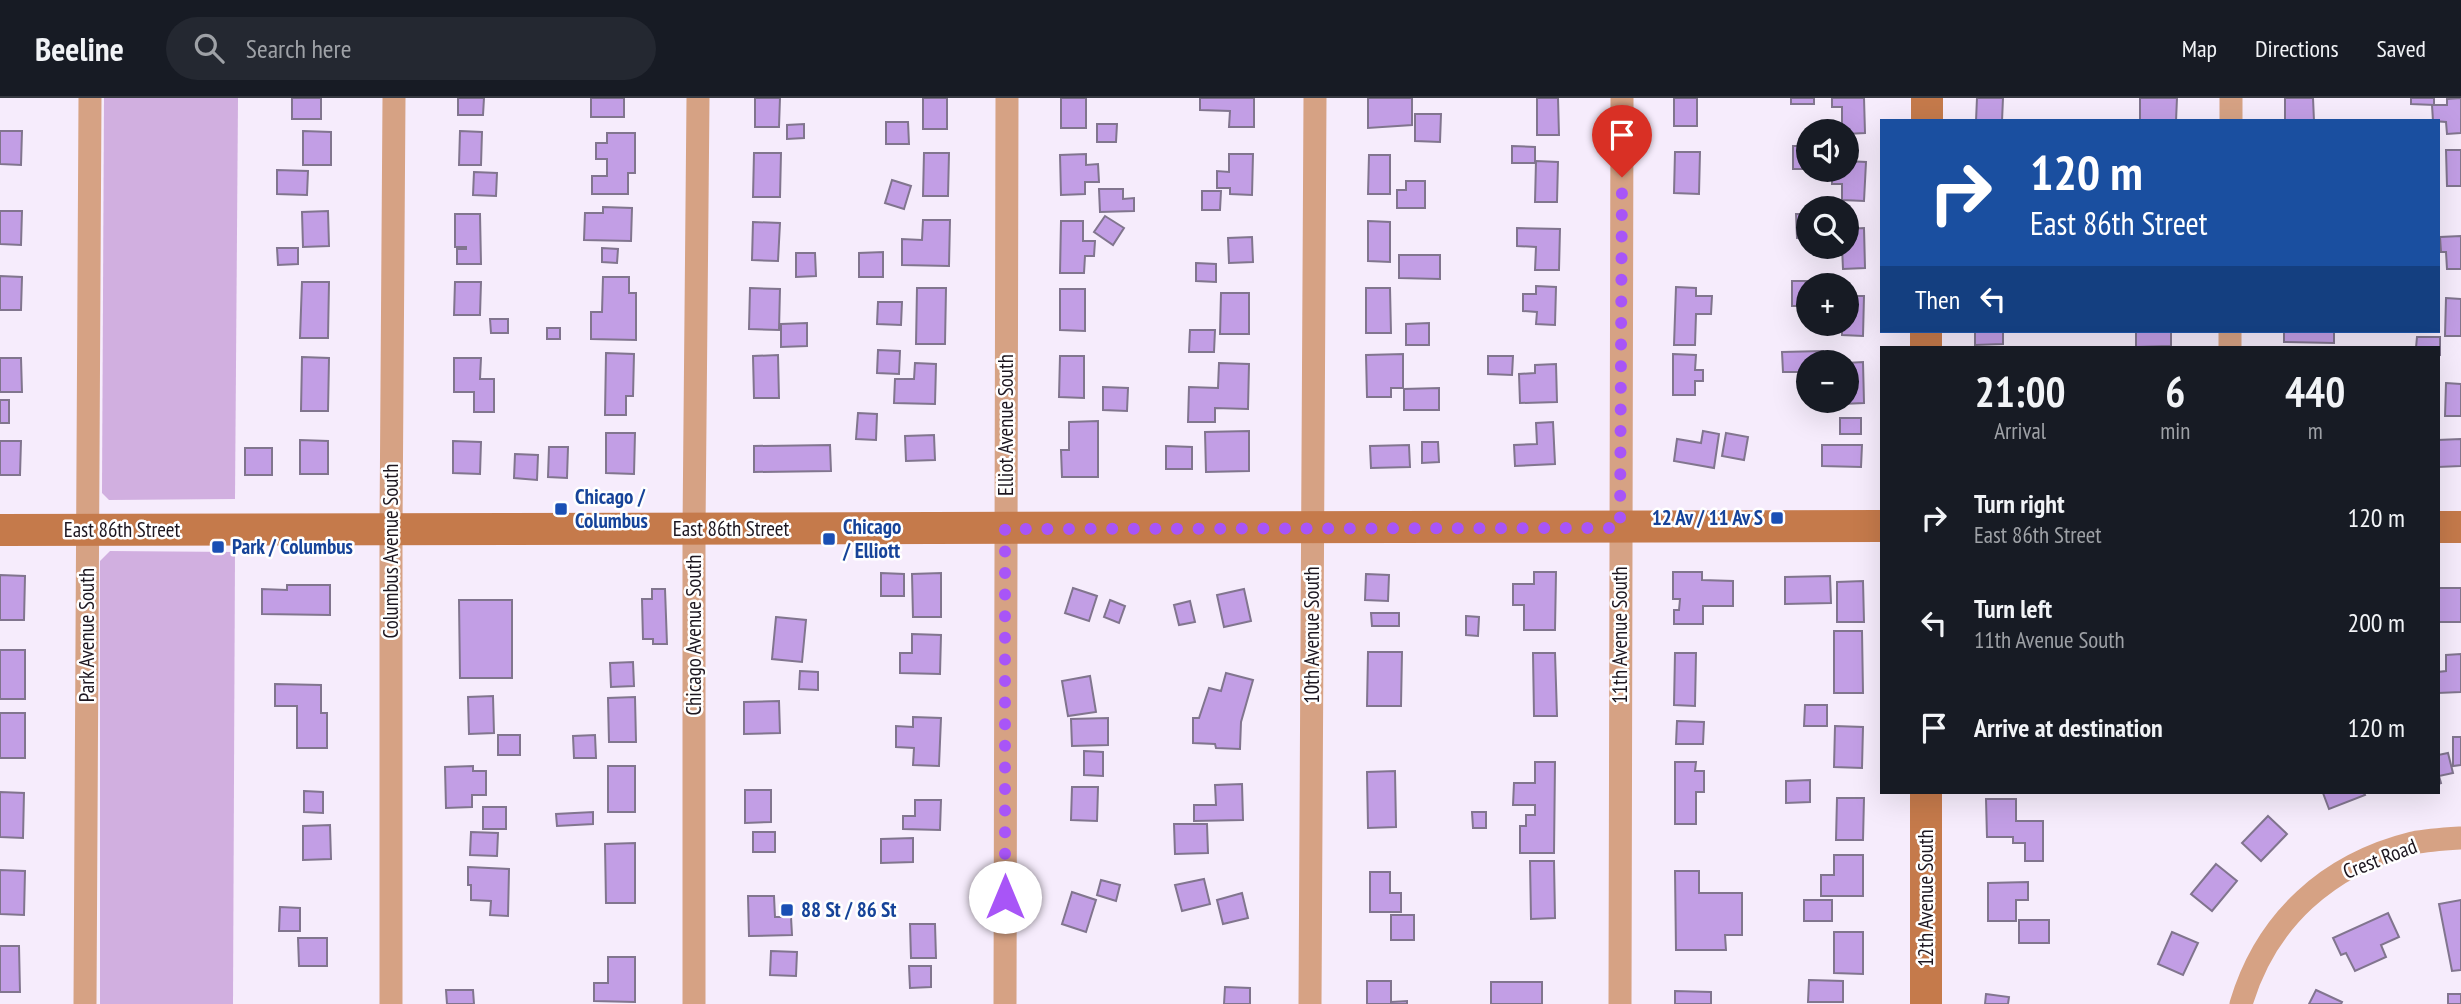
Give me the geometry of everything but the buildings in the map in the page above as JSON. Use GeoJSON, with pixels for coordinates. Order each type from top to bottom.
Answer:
{"type":"FeatureCollection","features":[{"type":"Feature","properties":{"kind":"street","name":"Park Avenue South"},"geometry":{"type":"LineString","coordinates":[[85,1004],[90,98]]}},
{"type":"Feature","properties":{"kind":"street","name":"Columbus Avenue South"},"geometry":{"type":"LineString","coordinates":[[391,1004],[394,98]]}},
{"type":"Feature","properties":{"kind":"street","name":"Chicago Avenue South"},"geometry":{"type":"LineString","coordinates":[[694,1004],[698,98]]}},
{"type":"Feature","properties":{"kind":"street","name":"Elliot Avenue South"},"geometry":{"type":"LineString","coordinates":[[1005,1004],[1007,98]]}},
{"type":"Feature","properties":{"kind":"street","name":"10th Avenue South"},"geometry":{"type":"LineString","coordinates":[[1310,1004],[1315,98]]}},
{"type":"Feature","properties":{"kind":"street","name":"11th Avenue South"},"geometry":{"type":"LineString","coordinates":[[1620,1004],[1622,98]]}},
{"type":"Feature","properties":{"kind":"street"},"geometry":{"type":"LineString","coordinates":[[1927,98],[1927,119]]}},
{"type":"Feature","properties":{"kind":"street"},"geometry":{"type":"LineString","coordinates":[[2231,98],[2231,119]]}},
{"type":"Feature","properties":{"kind":"street","name":"East 86th Street"},"geometry":{"type":"LineString","coordinates":[[0,530],[1880,526]]}},
{"type":"Feature","properties":{"kind":"street"},"geometry":{"type":"LineString","coordinates":[[2440,527],[2461,527]]}},
{"type":"Feature","properties":{"kind":"street","name":"12th Avenue South"},"geometry":{"type":"LineString","coordinates":[[1926,794],[1926,1004]]}},
{"type":"Feature","properties":{"kind":"street","name":"Crest Road"},"geometry":{"type":"LineString","coordinates":[[2241,1004],[2268,942],[2297,907],[2332,878],[2372,857],[2414,843],[2461,838]]}},
{"type":"Feature","properties":{"kind":"shaded area"},"geometry":{"type":"Polygon","coordinates":[[[104,98],[238,98],[235,499],[109,500],[102,493],[104,98]]]}},
{"type":"Feature","properties":{"kind":"shaded area"},"geometry":{"type":"Polygon","coordinates":[[[110,551],[235,552],[233,1004],[100,1004],[100,561],[110,551]]]}},
{"type":"Feature","properties":{"kind":"place","name":"Chicago / Columbus"},"geometry":{"type":"Point","coordinates":[561,509]}},
{"type":"Feature","properties":{"kind":"place","name":"12 Av / 11 Av S"},"geometry":{"type":"Point","coordinates":[1777,518]}},
{"type":"Feature","properties":{"kind":"place","name":"Chicago / Elliott"},"geometry":{"type":"Point","coordinates":[829,539]}},
{"type":"Feature","properties":{"kind":"place","name":"Park / Columbus"},"geometry":{"type":"Point","coordinates":[218,547]}},
{"type":"Feature","properties":{"kind":"place","name":"88 St / 86 St"},"geometry":{"type":"Point","coordinates":[787,910]}},
{"type":"Feature","properties":{"kind":"route"},"geometry":{"type":"LineString","coordinates":[[1005,897],[1005,529],[1620,528],[1622,177]]}}]}
